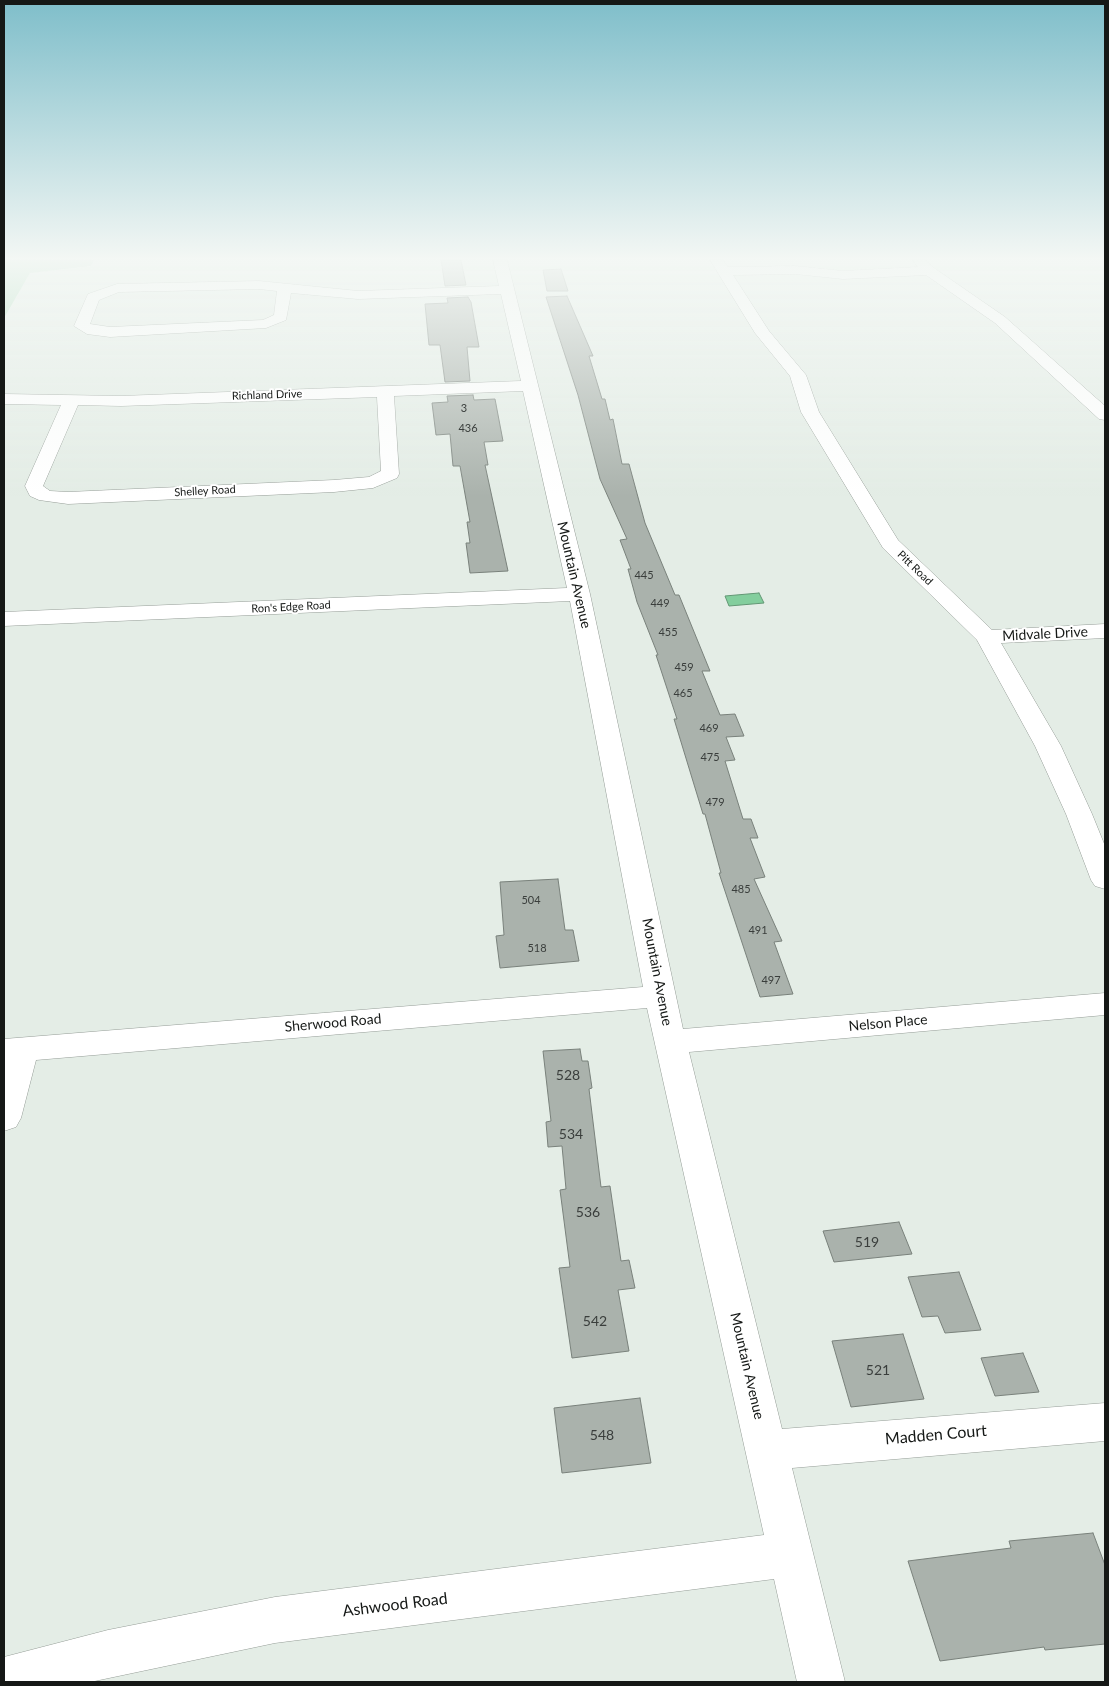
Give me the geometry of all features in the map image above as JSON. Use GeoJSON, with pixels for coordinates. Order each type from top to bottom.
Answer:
{"type":"FeatureCollection","features":[{"type":"Feature","properties":{"kind":"street","name":"Mountain Avenue"},"geometry":{"type":"LineString","coordinates":[[519,339],[579,594],[670,1042],[821,1682]]}},
{"type":"Feature","properties":{"kind":"street","name":"Pitt Road"},"geometry":{"type":"LineString","coordinates":[[768,339],[798,375],[810,412],[890,544],[986,637],[1048,746],[1079,814],[1105,880]]}},
{"type":"Feature","properties":{"kind":"street"},"geometry":{"type":"LineString","coordinates":[[1021,339],[1105,415]]}},
{"type":"Feature","properties":{"kind":"street","name":"Richland Drive"},"geometry":{"type":"LineString","coordinates":[[4,398],[121,401],[530,386]]}},
{"type":"Feature","properties":{"kind":"street","name":"Shelley Road"},"geometry":{"type":"LineString","coordinates":[[72,400],[34,486],[36,492],[46,496],[68,498],[373,482],[390,474],[385,391]]}},
{"type":"Feature","properties":{"kind":"street","name":"Ron's Edge Road"},"geometry":{"type":"LineString","coordinates":[[4,619],[579,594]]}},
{"type":"Feature","properties":{"kind":"street","name":"Midvale Drive"},"geometry":{"type":"LineString","coordinates":[[986,637],[1105,631]]}},
{"type":"Feature","properties":{"kind":"street","name":"Sherwood Road"},"geometry":{"type":"LineString","coordinates":[[14,1050],[662,996]]}},
{"type":"Feature","properties":{"kind":"street","name":"Nelson Place"},"geometry":{"type":"LineString","coordinates":[[670,1042],[1105,1004]]}},
{"type":"Feature","properties":{"kind":"street"},"geometry":{"type":"LineString","coordinates":[[4,1118],[14,1050]]}},
{"type":"Feature","properties":{"kind":"street","name":"Madden Court"},"geometry":{"type":"LineString","coordinates":[[767,1450],[1105,1422]]}},
{"type":"Feature","properties":{"kind":"street","name":"Ashwood Road"},"geometry":{"type":"LineString","coordinates":[[4,1681],[108,1654],[275,1620],[791,1554]]}},
{"type":"Feature","properties":{"kind":"shaded area"},"geometry":{"type":"Polygon","coordinates":[[[759,593],[764,603],[729,606],[725,596],[759,593]]]}},
{"type":"Feature","properties":{"kind":"building"},"geometry":{"type":"Polygon","coordinates":[[[428,339],[478,339],[479,347],[467,347],[470,381],[445,382],[440,345],[429,345],[428,339]]]}},
{"type":"Feature","properties":{"kind":"building"},"geometry":{"type":"Polygon","coordinates":[[[560,339],[585,339],[593,356],[589,356],[602,399],[605,399],[610,420],[613,419],[622,464],[629,464],[645,523],[675,595],[679,595],[710,671],[702,671],[720,715],[735,714],[744,736],[726,737],[735,760],[725,761],[743,819],[751,819],[758,838],[750,838],[765,877],[754,879],[782,941],[774,942],[793,994],[760,997],[719,873],[721,873],[705,814],[703,814],[674,719],[677,719],[656,655],[658,655],[637,602],[628,569],[631,569],[620,540],[627,539],[600,479],[578,395],[560,339]]]}},
{"type":"Feature","properties":{"kind":"building"},"geometry":{"type":"Polygon","coordinates":[[[473,395],[474,400],[495,399],[503,441],[484,442],[488,465],[485,465],[508,571],[470,573],[466,543],[470,543],[467,522],[470,522],[460,466],[453,466],[450,434],[436,435],[432,403],[448,402],[447,396],[473,395]]]}},
{"type":"Feature","properties":{"kind":"building"},"geometry":{"type":"Polygon","coordinates":[[[558,879],[565,930],[573,930],[579,961],[500,968],[496,936],[504,935],[500,882],[558,879]]]}},
{"type":"Feature","properties":{"kind":"building"},"geometry":{"type":"Polygon","coordinates":[[[580,1049],[582,1061],[588,1061],[592,1088],[589,1089],[601,1187],[610,1186],[621,1261],[629,1260],[635,1288],[618,1290],[629,1351],[572,1358],[559,1268],[570,1267],[560,1190],[566,1189],[562,1146],[548,1147],[546,1122],[551,1121],[543,1051],[580,1049]]]}},
{"type":"Feature","properties":{"kind":"building"},"geometry":{"type":"Polygon","coordinates":[[[899,1222],[912,1254],[834,1262],[823,1231],[899,1222]]]}},
{"type":"Feature","properties":{"kind":"building"},"geometry":{"type":"Polygon","coordinates":[[[959,1272],[981,1330],[945,1333],[938,1316],[922,1317],[908,1277],[959,1272]]]}},
{"type":"Feature","properties":{"kind":"building"},"geometry":{"type":"Polygon","coordinates":[[[903,1334],[924,1399],[851,1407],[832,1341],[903,1334]]]}},
{"type":"Feature","properties":{"kind":"building"},"geometry":{"type":"Polygon","coordinates":[[[1023,1353],[1039,1392],[995,1396],[981,1358],[1023,1353]]]}},
{"type":"Feature","properties":{"kind":"building"},"geometry":{"type":"Polygon","coordinates":[[[640,1398],[651,1463],[562,1473],[554,1408],[640,1398]]]}},
{"type":"Feature","properties":{"kind":"building"},"geometry":{"type":"Polygon","coordinates":[[[1093,1533],[1105,1565],[1105,1644],[1045,1650],[1044,1647],[940,1661],[908,1561],[1011,1548],[1009,1541],[1093,1533]]]}}]}
